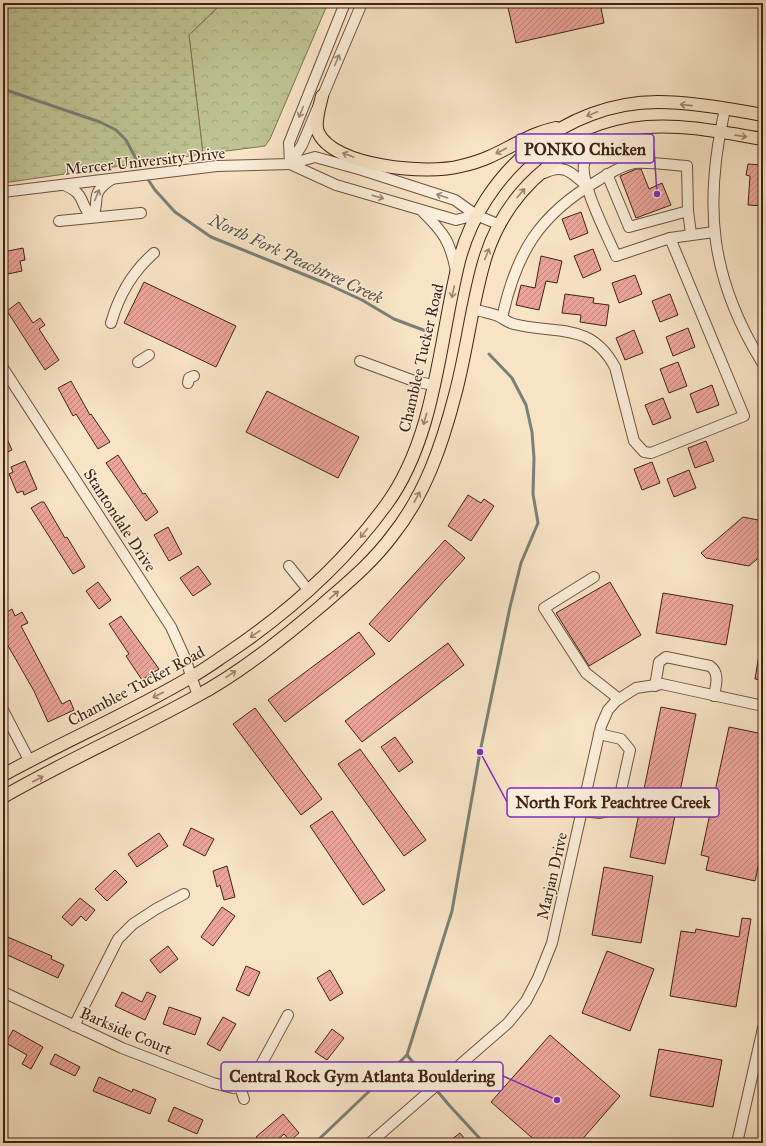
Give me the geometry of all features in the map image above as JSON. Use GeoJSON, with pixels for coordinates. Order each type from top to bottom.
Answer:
{"type":"FeatureCollection","features":[{"type":"Feature","properties":{"kind":"main road"},"geometry":{"type":"LineString","coordinates":[[322,96],[316,127],[318,133],[331,149],[372,163],[413,171],[460,166],[489,157],[539,131],[563,126]]}},
{"type":"Feature","properties":{"kind":"main road","name":"Chamblee Tucker Road"},"geometry":{"type":"LineString","coordinates":[[3,775],[193,677],[259,632],[309,592],[356,543],[388,502],[404,475],[418,442],[433,385],[460,258],[476,215],[503,175],[531,148],[563,126],[596,112],[623,106],[658,102],[725,109],[763,115]]}},
{"type":"Feature","properties":{"kind":"main road"},"geometry":{"type":"LineString","coordinates":[[3,797],[198,696],[277,644],[360,572],[392,536],[407,515],[424,485],[438,453],[456,393],[485,259],[510,206],[535,177],[566,153],[594,139],[647,127],[670,127],[763,139]]}},
{"type":"Feature","properties":{"kind":"street"},"geometry":{"type":"LineString","coordinates":[[290,164],[288,145],[346,3]]}},
{"type":"Feature","properties":{"kind":"street"},"geometry":{"type":"LineString","coordinates":[[290,164],[302,145],[362,3]]}},
{"type":"Feature","properties":{"kind":"street"},"geometry":{"type":"LineString","coordinates":[[725,109],[719,133],[715,162],[714,232],[722,277],[731,303],[746,338],[763,364]]}},
{"type":"Feature","properties":{"kind":"street"},"geometry":{"type":"LineString","coordinates":[[607,136],[590,151],[584,165],[587,186],[616,256],[670,238],[714,232]]}},
{"type":"Feature","properties":{"kind":"street","name":"Mercer University Drive"},"geometry":{"type":"LineString","coordinates":[[3,192],[216,166],[290,164],[315,158],[346,165],[455,200],[476,215],[500,225]]}},
{"type":"Feature","properties":{"kind":"street"},"geometry":{"type":"LineString","coordinates":[[502,318],[515,270],[536,231],[551,214],[587,186],[607,174],[634,163],[687,166],[688,210],[691,234]]}},
{"type":"Feature","properties":{"kind":"street","name":"Mercer University Drive"},"geometry":{"type":"LineString","coordinates":[[290,164],[336,185],[457,220],[476,215]]}},
{"type":"Feature","properties":{"kind":"street"},"geometry":{"type":"LineString","coordinates":[[535,177],[560,168],[569,171],[587,186]]}},
{"type":"Feature","properties":{"kind":"street"},"geometry":{"type":"LineString","coordinates":[[607,174],[629,227],[688,210]]}},
{"type":"Feature","properties":{"kind":"street"},"geometry":{"type":"LineString","coordinates":[[92,217],[95,212],[95,197],[100,188],[114,178]]}},
{"type":"Feature","properties":{"kind":"street"},"geometry":{"type":"LineString","coordinates":[[62,184],[75,190],[83,198],[86,212],[92,217]]}},
{"type":"Feature","properties":{"kind":"street"},"geometry":{"type":"LineString","coordinates":[[422,210],[439,227],[446,238],[452,250],[456,274]]}},
{"type":"Feature","properties":{"kind":"street"},"geometry":{"type":"LineString","coordinates":[[59,221],[141,213]]}},
{"type":"Feature","properties":{"kind":"street"},"geometry":{"type":"LineString","coordinates":[[474,310],[502,318],[518,325],[580,334],[593,339],[609,356],[615,367],[634,442],[644,452],[651,453],[744,416],[670,238]]}},
{"type":"Feature","properties":{"kind":"street"},"geometry":{"type":"LineString","coordinates":[[111,323],[124,287],[140,266],[154,253]]}},
{"type":"Feature","properties":{"kind":"street"},"geometry":{"type":"LineString","coordinates":[[138,362],[149,355]]}},
{"type":"Feature","properties":{"kind":"street"},"geometry":{"type":"LineString","coordinates":[[360,361],[414,381],[433,385]]}},
{"type":"Feature","properties":{"kind":"street","name":"Stantondale Drive"},"geometry":{"type":"LineString","coordinates":[[3,368],[171,627],[193,677],[198,696]]}},
{"type":"Feature","properties":{"kind":"street"},"geometry":{"type":"LineString","coordinates":[[289,566],[309,592]]}},
{"type":"Feature","properties":{"kind":"street"},"geometry":{"type":"LineString","coordinates":[[594,577],[544,608],[586,673],[619,699]]}},
{"type":"Feature","properties":{"kind":"street"},"geometry":{"type":"LineString","coordinates":[[654,686],[658,662],[666,657],[710,666],[714,669],[717,679],[714,696]]}},
{"type":"Feature","properties":{"kind":"street","name":"Marjan Drive"},"geometry":{"type":"LineString","coordinates":[[370,1143],[508,1022],[526,1001],[538,978],[554,935],[599,734],[608,710],[619,699],[636,688],[662,684],[763,706]]}},
{"type":"Feature","properties":{"kind":"street"},"geometry":{"type":"LineString","coordinates":[[3,710],[30,760]]}},
{"type":"Feature","properties":{"kind":"street"},"geometry":{"type":"LineString","coordinates":[[582,811],[600,813],[613,810],[620,795],[627,765],[630,750],[626,744],[621,739],[599,734]]}},
{"type":"Feature","properties":{"kind":"street"},"geometry":{"type":"LineString","coordinates":[[74,1026],[118,940],[133,924],[184,894]]}},
{"type":"Feature","properties":{"kind":"street","name":"Barkside Court"},"geometry":{"type":"LineString","coordinates":[[3,992],[122,1048],[213,1083],[233,1088],[240,1088]]}},
{"type":"Feature","properties":{"kind":"street"},"geometry":{"type":"LineString","coordinates":[[244,1099],[240,1088],[247,1085],[255,1076],[288,1015]]}},
{"type":"Feature","properties":{"kind":"street"},"geometry":{"type":"LineString","coordinates":[[737,1143],[763,1028]]}},
{"type":"Feature","properties":{"kind":"green space"},"geometry":{"type":"Polygon","coordinates":[[[3,3],[222,3],[189,35],[203,154],[3,183],[3,3]]]}},
{"type":"Feature","properties":{"kind":"green space"},"geometry":{"type":"Polygon","coordinates":[[[222,3],[328,3],[270,139],[265,146],[203,154],[189,35],[222,3]]]}},
{"type":"Feature","properties":{"kind":"building"},"geometry":{"type":"Polygon","coordinates":[[[507,3],[600,3],[604,23],[516,43],[507,3]]]}},
{"type":"Feature","properties":{"kind":"building"},"geometry":{"type":"Polygon","coordinates":[[[748,164],[763,165],[763,206],[748,205],[750,176],[746,175],[748,164]]]}},
{"type":"Feature","properties":{"kind":"building"},"geometry":{"type":"Polygon","coordinates":[[[636,169],[641,169],[649,189],[662,183],[671,205],[636,218],[620,176],[636,169]]]}},
{"type":"Feature","properties":{"kind":"building"},"geometry":{"type":"Polygon","coordinates":[[[581,212],[588,233],[570,240],[562,219],[581,212]]]}},
{"type":"Feature","properties":{"kind":"building"},"geometry":{"type":"Polygon","coordinates":[[[23,248],[25,260],[20,261],[22,271],[3,275],[3,252],[23,248]]]}},
{"type":"Feature","properties":{"kind":"building"},"geometry":{"type":"Polygon","coordinates":[[[593,249],[601,270],[583,278],[574,256],[593,249]]]}},
{"type":"Feature","properties":{"kind":"building"},"geometry":{"type":"Polygon","coordinates":[[[541,256],[562,261],[557,283],[546,281],[539,310],[516,305],[521,285],[535,288],[541,256]]]}},
{"type":"Feature","properties":{"kind":"building"},"geometry":{"type":"Polygon","coordinates":[[[635,275],[642,294],[619,303],[612,283],[635,275]]]}},
{"type":"Feature","properties":{"kind":"building"},"geometry":{"type":"Polygon","coordinates":[[[144,282],[236,326],[216,367],[124,323],[144,282]]]}},
{"type":"Feature","properties":{"kind":"building"},"geometry":{"type":"Polygon","coordinates":[[[565,294],[594,298],[593,303],[609,305],[606,326],[580,322],[581,315],[562,313],[565,294]]]}},
{"type":"Feature","properties":{"kind":"building"},"geometry":{"type":"Polygon","coordinates":[[[670,294],[678,315],[660,322],[652,301],[670,294]]]}},
{"type":"Feature","properties":{"kind":"building"},"geometry":{"type":"Polygon","coordinates":[[[19,302],[33,323],[40,318],[45,325],[39,329],[59,360],[45,370],[7,311],[19,302]]]}},
{"type":"Feature","properties":{"kind":"building"},"geometry":{"type":"Polygon","coordinates":[[[688,328],[695,347],[673,356],[666,337],[688,328]]]}},
{"type":"Feature","properties":{"kind":"building"},"geometry":{"type":"Polygon","coordinates":[[[634,330],[643,353],[625,360],[616,338],[634,330]]]}},
{"type":"Feature","properties":{"kind":"building"},"geometry":{"type":"Polygon","coordinates":[[[678,362],[687,386],[669,393],[660,369],[678,362]]]}},
{"type":"Feature","properties":{"kind":"building"},"geometry":{"type":"Polygon","coordinates":[[[71,381],[90,415],[91,414],[110,442],[98,449],[76,414],[73,416],[58,388],[71,381]]]}},
{"type":"Feature","properties":{"kind":"building"},"geometry":{"type":"Polygon","coordinates":[[[712,385],[719,405],[697,413],[690,394],[712,385]]]}},
{"type":"Feature","properties":{"kind":"building"},"geometry":{"type":"Polygon","coordinates":[[[267,391],[359,437],[338,478],[246,432],[267,391]]]}},
{"type":"Feature","properties":{"kind":"building"},"geometry":{"type":"Polygon","coordinates":[[[663,398],[671,418],[653,425],[645,405],[663,398]]]}},
{"type":"Feature","properties":{"kind":"building"},"geometry":{"type":"Polygon","coordinates":[[[3,430],[12,450],[3,454],[3,430]]]}},
{"type":"Feature","properties":{"kind":"building"},"geometry":{"type":"Polygon","coordinates":[[[706,441],[714,461],[695,468],[688,448],[706,441]]]}},
{"type":"Feature","properties":{"kind":"building"},"geometry":{"type":"Polygon","coordinates":[[[118,455],[143,494],[145,493],[158,512],[146,521],[106,463],[118,455]]]}},
{"type":"Feature","properties":{"kind":"building"},"geometry":{"type":"Polygon","coordinates":[[[25,461],[37,489],[24,495],[23,491],[17,493],[9,474],[13,472],[11,467],[25,461]]]}},
{"type":"Feature","properties":{"kind":"building"},"geometry":{"type":"Polygon","coordinates":[[[652,462],[660,483],[642,490],[634,469],[652,462]]]}},
{"type":"Feature","properties":{"kind":"building"},"geometry":{"type":"Polygon","coordinates":[[[689,470],[696,488],[674,497],[667,479],[689,470]]]}},
{"type":"Feature","properties":{"kind":"building"},"geometry":{"type":"Polygon","coordinates":[[[468,495],[481,503],[484,499],[494,506],[471,541],[448,526],[468,495]]]}},
{"type":"Feature","properties":{"kind":"building"},"geometry":{"type":"Polygon","coordinates":[[[41,502],[44,502],[65,538],[67,537],[85,567],[73,574],[31,508],[41,502]]]}},
{"type":"Feature","properties":{"kind":"building"},"geometry":{"type":"Polygon","coordinates":[[[743,517],[763,521],[763,554],[749,566],[706,558],[701,553],[743,517]]]}},
{"type":"Feature","properties":{"kind":"building"},"geometry":{"type":"Polygon","coordinates":[[[168,527],[182,554],[169,561],[154,535],[168,527]]]}},
{"type":"Feature","properties":{"kind":"building"},"geometry":{"type":"Polygon","coordinates":[[[445,540],[465,558],[389,642],[369,624],[445,540]]]}},
{"type":"Feature","properties":{"kind":"building"},"geometry":{"type":"Polygon","coordinates":[[[198,566],[211,584],[193,596],[180,578],[198,566]]]}},
{"type":"Feature","properties":{"kind":"building"},"geometry":{"type":"Polygon","coordinates":[[[98,582],[111,600],[99,609],[86,591],[98,582]]]}},
{"type":"Feature","properties":{"kind":"building"},"geometry":{"type":"Polygon","coordinates":[[[610,582],[641,635],[589,666],[556,613],[610,582]]]}},
{"type":"Feature","properties":{"kind":"building"},"geometry":{"type":"Polygon","coordinates":[[[663,593],[733,605],[726,645],[656,633],[663,593]]]}},
{"type":"Feature","properties":{"kind":"building"},"geometry":{"type":"Polygon","coordinates":[[[12,609],[15,616],[22,612],[28,623],[21,626],[62,704],[70,700],[74,710],[48,722],[34,691],[3,637],[3,633],[7,631],[3,623],[3,614],[12,609]]]}},
{"type":"Feature","properties":{"kind":"building"},"geometry":{"type":"Polygon","coordinates":[[[121,616],[159,669],[142,680],[126,656],[129,654],[109,624],[121,616]]]}},
{"type":"Feature","properties":{"kind":"building"},"geometry":{"type":"Polygon","coordinates":[[[359,632],[375,654],[285,722],[268,700],[359,632]]]}},
{"type":"Feature","properties":{"kind":"building"},"geometry":{"type":"Polygon","coordinates":[[[448,643],[464,665],[362,742],[345,721],[448,643]]]}},
{"type":"Feature","properties":{"kind":"building"},"geometry":{"type":"Polygon","coordinates":[[[759,655],[763,656],[763,680],[755,679],[759,655]]]}},
{"type":"Feature","properties":{"kind":"building"},"geometry":{"type":"Polygon","coordinates":[[[661,707],[696,714],[665,864],[630,857],[661,707]]]}},
{"type":"Feature","properties":{"kind":"building"},"geometry":{"type":"Polygon","coordinates":[[[255,708],[322,799],[301,815],[233,724],[255,708]]]}},
{"type":"Feature","properties":{"kind":"building"},"geometry":{"type":"Polygon","coordinates":[[[729,727],[763,734],[763,844],[755,881],[706,870],[709,857],[701,855],[729,727]]]}},
{"type":"Feature","properties":{"kind":"building"},"geometry":{"type":"Polygon","coordinates":[[[395,737],[413,762],[399,772],[381,747],[395,737]]]}},
{"type":"Feature","properties":{"kind":"building"},"geometry":{"type":"Polygon","coordinates":[[[360,749],[426,840],[404,856],[338,764],[360,749]]]}},
{"type":"Feature","properties":{"kind":"building"},"geometry":{"type":"Polygon","coordinates":[[[332,811],[385,890],[363,905],[310,826],[332,811]]]}},
{"type":"Feature","properties":{"kind":"building"},"geometry":{"type":"Polygon","coordinates":[[[191,828],[214,839],[205,856],[183,845],[191,828]]]}},
{"type":"Feature","properties":{"kind":"building"},"geometry":{"type":"Polygon","coordinates":[[[159,833],[168,846],[137,867],[128,854],[159,833]]]}},
{"type":"Feature","properties":{"kind":"building"},"geometry":{"type":"Polygon","coordinates":[[[227,866],[235,897],[224,900],[220,885],[217,887],[213,871],[227,866]]]}},
{"type":"Feature","properties":{"kind":"building"},"geometry":{"type":"Polygon","coordinates":[[[604,867],[653,876],[641,943],[592,935],[604,867]]]}},
{"type":"Feature","properties":{"kind":"building"},"geometry":{"type":"Polygon","coordinates":[[[115,870],[127,882],[107,901],[95,889],[115,870]]]}},
{"type":"Feature","properties":{"kind":"building"},"geometry":{"type":"Polygon","coordinates":[[[80,898],[95,910],[86,921],[81,916],[72,926],[62,917],[80,898]]]}},
{"type":"Feature","properties":{"kind":"building"},"geometry":{"type":"Polygon","coordinates":[[[222,907],[235,916],[213,946],[201,937],[222,907]]]}},
{"type":"Feature","properties":{"kind":"building"},"geometry":{"type":"Polygon","coordinates":[[[742,918],[751,919],[736,1007],[670,996],[681,931],[695,933],[696,929],[739,937],[742,918]]]}},
{"type":"Feature","properties":{"kind":"building"},"geometry":{"type":"Polygon","coordinates":[[[3,935],[52,956],[51,959],[64,965],[58,978],[3,953],[3,935]]]}},
{"type":"Feature","properties":{"kind":"building"},"geometry":{"type":"Polygon","coordinates":[[[168,946],[178,959],[160,973],[150,960],[168,946]]]}},
{"type":"Feature","properties":{"kind":"building"},"geometry":{"type":"Polygon","coordinates":[[[607,951],[654,969],[630,1031],[582,1013],[607,951]]]}},
{"type":"Feature","properties":{"kind":"building"},"geometry":{"type":"Polygon","coordinates":[[[246,966],[260,972],[249,996],[236,990],[246,966]]]}},
{"type":"Feature","properties":{"kind":"building"},"geometry":{"type":"Polygon","coordinates":[[[330,970],[343,993],[330,1001],[317,978],[330,970]]]}},
{"type":"Feature","properties":{"kind":"building"},"geometry":{"type":"Polygon","coordinates":[[[122,992],[142,1002],[147,992],[156,996],[145,1020],[115,1006],[122,992]]]}},
{"type":"Feature","properties":{"kind":"building"},"geometry":{"type":"Polygon","coordinates":[[[169,1007],[201,1018],[195,1035],[163,1024],[169,1007]]]}},
{"type":"Feature","properties":{"kind":"building"},"geometry":{"type":"Polygon","coordinates":[[[223,1017],[236,1024],[220,1051],[207,1044],[223,1017]]]}},
{"type":"Feature","properties":{"kind":"building"},"geometry":{"type":"Polygon","coordinates":[[[332,1029],[344,1038],[327,1060],[315,1052],[332,1029]]]}},
{"type":"Feature","properties":{"kind":"building"},"geometry":{"type":"Polygon","coordinates":[[[13,1030],[43,1047],[31,1069],[22,1064],[27,1055],[6,1043],[13,1030]]]}},
{"type":"Feature","properties":{"kind":"building"},"geometry":{"type":"Polygon","coordinates":[[[550,1035],[620,1096],[579,1143],[538,1143],[491,1102],[550,1035]]]}},
{"type":"Feature","properties":{"kind":"building"},"geometry":{"type":"Polygon","coordinates":[[[659,1049],[722,1060],[713,1107],[650,1096],[659,1049]]]}},
{"type":"Feature","properties":{"kind":"building"},"geometry":{"type":"Polygon","coordinates":[[[55,1054],[80,1067],[75,1076],[50,1064],[55,1054]]]}},
{"type":"Feature","properties":{"kind":"building"},"geometry":{"type":"Polygon","coordinates":[[[99,1077],[132,1092],[133,1089],[156,1099],[150,1114],[93,1091],[99,1077]]]}},
{"type":"Feature","properties":{"kind":"building"},"geometry":{"type":"Polygon","coordinates":[[[174,1107],[203,1120],[197,1134],[168,1121],[174,1107]]]}},
{"type":"Feature","properties":{"kind":"building"},"geometry":{"type":"Polygon","coordinates":[[[283,1114],[299,1133],[290,1141],[284,1134],[274,1143],[262,1143],[256,1137],[283,1114]]]}},
{"type":"Feature","properties":{"kind":"building"},"geometry":{"type":"Polygon","coordinates":[[[460,1133],[468,1143],[447,1143],[460,1133]]]}},
{"type":"Feature","properties":{"kind":"waterway","name":"North Fork Peachtree Creek"},"geometry":{"type":"LineString","coordinates":[[3,89],[100,122],[116,130],[126,140],[140,166]]}},
{"type":"Feature","properties":{"kind":"waterway","name":"North Fork Peachtree Creek"},"geometry":{"type":"LineString","coordinates":[[147,178],[155,190],[175,212],[211,237],[325,283],[362,300],[394,319],[426,331]]}},
{"type":"Feature","properties":{"kind":"waterway","name":"North Fork Peachtree Creek"},"geometry":{"type":"LineString","coordinates":[[315,1143],[407,1055],[452,911],[480,752],[510,607],[521,563],[538,523],[533,494],[534,458],[532,432],[526,405],[512,378],[489,354]]}},
{"type":"Feature","properties":{"kind":"waterway"},"geometry":{"type":"LineString","coordinates":[[407,1055],[449,1105],[484,1143]]}},
{"type":"Feature","properties":{"kind":"place","name":"PONKO Chicken"},"geometry":{"type":"Point","coordinates":[657,194]}},
{"type":"Feature","properties":{"kind":"place","name":"North Fork Peachtree Creek"},"geometry":{"type":"Point","coordinates":[480,752]}},
{"type":"Feature","properties":{"kind":"place","name":"Central Rock Gym Atlanta Bouldering"},"geometry":{"type":"Point","coordinates":[557,1100]}}]}
